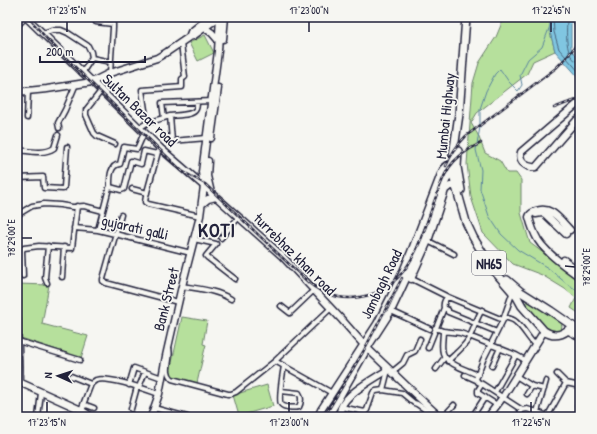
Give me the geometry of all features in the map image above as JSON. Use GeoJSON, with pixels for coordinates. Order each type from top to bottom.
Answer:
{"type":"FeatureCollection","features":[{"type":"Feature","properties":{"kind":"highway","name":"Mumbai Highway"},"geometry":{"type":"LineString","coordinates":[[466,17],[455,166],[457,189],[466,222],[491,267],[514,290],[521,292],[551,310],[579,330]]}},
{"type":"Feature","properties":{"kind":"highway","name":"Mumbai Highway"},"geometry":{"type":"LineString","coordinates":[[470,17],[463,109],[455,166],[468,215],[476,234],[490,259],[510,282],[522,306],[544,331]]}},
{"type":"Feature","properties":{"kind":"highway"},"geometry":{"type":"LineString","coordinates":[[544,331],[555,336],[562,334],[568,330],[567,321]]}},
{"type":"Feature","properties":{"kind":"highway","name":"Mumbai Highway"},"geometry":{"type":"LineString","coordinates":[[568,330],[579,330]]}},
{"type":"Feature","properties":{"kind":"main road","name":"Sultan Bazar road"},"geometry":{"type":"LineString","coordinates":[[26,17],[144,133],[158,151],[204,186]]}},
{"type":"Feature","properties":{"kind":"main road"},"geometry":{"type":"LineString","coordinates":[[189,37],[191,32],[210,17]]}},
{"type":"Feature","properties":{"kind":"main road"},"geometry":{"type":"LineString","coordinates":[[17,92],[92,82],[110,73],[157,58],[220,17]]}},
{"type":"Feature","properties":{"kind":"main road","name":"Bank Street"},"geometry":{"type":"LineString","coordinates":[[151,417],[159,394],[168,345],[200,216],[204,186],[202,172],[219,41],[220,17]]}},
{"type":"Feature","properties":{"kind":"main road"},"geometry":{"type":"LineString","coordinates":[[202,204],[214,195],[207,176],[207,166],[224,36],[224,17]]}},
{"type":"Feature","properties":{"kind":"main road"},"geometry":{"type":"LineString","coordinates":[[205,28],[219,41]]}},
{"type":"Feature","properties":{"kind":"main road"},"geometry":{"type":"LineString","coordinates":[[580,104],[576,105],[520,152],[520,158],[523,163],[533,168],[538,165],[580,118]]}},
{"type":"Feature","properties":{"kind":"main road","name":"Jambagh Road"},"geometry":{"type":"LineString","coordinates":[[366,347],[402,274],[441,174],[445,166],[455,166]]}},
{"type":"Feature","properties":{"kind":"main road","name":"Jambagh Road"},"geometry":{"type":"LineString","coordinates":[[318,417],[338,383],[366,347],[391,311],[409,278],[444,186],[455,166]]}},
{"type":"Feature","properties":{"kind":"main road","name":"turrebhaz khan road"},"geometry":{"type":"LineString","coordinates":[[204,186],[282,256],[366,347],[416,396],[440,417]]}},
{"type":"Feature","properties":{"kind":"main road"},"geometry":{"type":"LineString","coordinates":[[409,278],[428,241],[445,190],[450,186],[454,186],[457,189]]}},
{"type":"Feature","properties":{"kind":"main road"},"geometry":{"type":"LineString","coordinates":[[580,272],[544,244],[540,238],[533,216],[540,213],[545,214],[568,232],[550,211],[540,209],[531,213],[529,217],[538,240],[558,261],[580,277]]}},
{"type":"Feature","properties":{"kind":"main road"},"geometry":{"type":"LineString","coordinates":[[17,319],[18,383],[81,410],[92,417]]}},
{"type":"Feature","properties":{"kind":"main road"},"geometry":{"type":"LineString","coordinates":[[488,417],[503,397],[544,331]]}},
{"type":"Feature","properties":{"kind":"main road"},"geometry":{"type":"LineString","coordinates":[[328,417],[366,347]]}},
{"type":"Feature","properties":{"kind":"main road"},"geometry":{"type":"LineString","coordinates":[[339,417],[341,407],[345,400],[362,386],[390,371]]}},
{"type":"Feature","properties":{"kind":"main road"},"geometry":{"type":"LineString","coordinates":[[338,383],[344,381],[348,382]]}},
{"type":"Feature","properties":{"kind":"main road"},"geometry":{"type":"LineString","coordinates":[[334,408],[346,394],[351,396]]}},
{"type":"Feature","properties":{"kind":"street"},"geometry":{"type":"LineString","coordinates":[[17,26],[26,17]]}},
{"type":"Feature","properties":{"kind":"street"},"geometry":{"type":"LineString","coordinates":[[575,17],[580,31]]}},
{"type":"Feature","properties":{"kind":"street"},"geometry":{"type":"LineString","coordinates":[[96,22],[113,24],[114,28],[110,73]]}},
{"type":"Feature","properties":{"kind":"street"},"geometry":{"type":"LineString","coordinates":[[43,33],[52,30],[62,30],[88,46],[92,58],[82,73]]}},
{"type":"Feature","properties":{"kind":"street"},"geometry":{"type":"LineString","coordinates":[[146,123],[142,90],[182,87],[182,78],[185,78],[181,43]]}},
{"type":"Feature","properties":{"kind":"street"},"geometry":{"type":"LineString","coordinates":[[92,58],[111,62]]}},
{"type":"Feature","properties":{"kind":"street"},"geometry":{"type":"LineString","coordinates":[[59,128],[58,124],[76,84]]}},
{"type":"Feature","properties":{"kind":"street"},"geometry":{"type":"LineString","coordinates":[[27,118],[28,91]]}},
{"type":"Feature","properties":{"kind":"street"},"geometry":{"type":"LineString","coordinates":[[101,91],[86,110],[86,115],[94,133],[115,144]]}},
{"type":"Feature","properties":{"kind":"street"},"geometry":{"type":"LineString","coordinates":[[164,118],[162,103],[212,101]]}},
{"type":"Feature","properties":{"kind":"street"},"geometry":{"type":"LineString","coordinates":[[139,128],[146,123],[170,116],[190,114],[197,108],[197,102]]}},
{"type":"Feature","properties":{"kind":"street"},"geometry":{"type":"LineString","coordinates":[[170,116],[172,141],[207,138]]}},
{"type":"Feature","properties":{"kind":"street"},"geometry":{"type":"LineString","coordinates":[[98,230],[110,187],[113,166],[115,164],[120,164],[124,147],[137,149],[144,133]]}},
{"type":"Feature","properties":{"kind":"street"},"geometry":{"type":"LineString","coordinates":[[17,150],[41,152],[49,151],[54,148],[58,135]]}},
{"type":"Feature","properties":{"kind":"street"},"geometry":{"type":"LineString","coordinates":[[17,178],[43,177],[44,188],[63,189],[67,147]]}},
{"type":"Feature","properties":{"kind":"street"},"geometry":{"type":"LineString","coordinates":[[110,187],[121,190],[124,189],[131,161],[141,164],[144,151],[158,151],[145,202],[200,216]]}},
{"type":"Feature","properties":{"kind":"street"},"geometry":{"type":"LineString","coordinates":[[132,188],[147,193]]}},
{"type":"Feature","properties":{"kind":"street"},"geometry":{"type":"LineString","coordinates":[[17,215],[32,206],[44,204],[72,207],[84,206],[103,211]]}},
{"type":"Feature","properties":{"kind":"street"},"geometry":{"type":"LineString","coordinates":[[17,250],[48,246],[72,248],[77,206]]}},
{"type":"Feature","properties":{"kind":"street"},"geometry":{"type":"LineString","coordinates":[[121,215],[103,279],[104,282],[178,302]]}},
{"type":"Feature","properties":{"kind":"street"},"geometry":{"type":"LineString","coordinates":[[221,238],[239,217]]}},
{"type":"Feature","properties":{"kind":"street","name":"gujarati galli"},"geometry":{"type":"LineString","coordinates":[[74,228],[98,230],[191,253]]}},
{"type":"Feature","properties":{"kind":"street"},"geometry":{"type":"LineString","coordinates":[[194,239],[216,244],[206,256],[235,279]]}},
{"type":"Feature","properties":{"kind":"street"},"geometry":{"type":"LineString","coordinates":[[428,241],[454,254]]}},
{"type":"Feature","properties":{"kind":"street"},"geometry":{"type":"LineString","coordinates":[[47,283],[45,278],[48,246]]}},
{"type":"Feature","properties":{"kind":"street"},"geometry":{"type":"LineString","coordinates":[[62,277],[64,247]]}},
{"type":"Feature","properties":{"kind":"street"},"geometry":{"type":"LineString","coordinates":[[22,250],[23,276]]}},
{"type":"Feature","properties":{"kind":"street"},"geometry":{"type":"LineString","coordinates":[[409,278],[448,297],[515,321],[535,345]]}},
{"type":"Feature","properties":{"kind":"street"},"geometry":{"type":"LineString","coordinates":[[182,286],[215,292],[231,300]]}},
{"type":"Feature","properties":{"kind":"street"},"geometry":{"type":"LineString","coordinates":[[281,306],[290,313],[314,290]]}},
{"type":"Feature","properties":{"kind":"street"},"geometry":{"type":"LineString","coordinates":[[476,380],[483,360],[504,318],[514,290]]}},
{"type":"Feature","properties":{"kind":"street"},"geometry":{"type":"LineString","coordinates":[[428,348],[433,328],[444,308],[443,304],[448,297]]}},
{"type":"Feature","properties":{"kind":"street"},"geometry":{"type":"LineString","coordinates":[[168,345],[170,350],[168,372],[170,378],[231,394],[236,392],[275,361],[331,308]]}},
{"type":"Feature","properties":{"kind":"street"},"geometry":{"type":"LineString","coordinates":[[444,308],[448,310],[448,312],[476,322],[497,332]]}},
{"type":"Feature","properties":{"kind":"street"},"geometry":{"type":"LineString","coordinates":[[436,369],[460,350],[470,336],[482,310]]}},
{"type":"Feature","properties":{"kind":"street"},"geometry":{"type":"LineString","coordinates":[[391,311],[433,328],[470,336],[525,360]]}},
{"type":"Feature","properties":{"kind":"street"},"geometry":{"type":"LineString","coordinates":[[443,331],[443,353],[447,359],[454,364],[478,375]]}},
{"type":"Feature","properties":{"kind":"street"},"geometry":{"type":"LineString","coordinates":[[383,390],[390,371],[403,363],[408,355],[415,351],[420,339]]}},
{"type":"Feature","properties":{"kind":"street"},"geometry":{"type":"LineString","coordinates":[[18,340],[80,360]]}},
{"type":"Feature","properties":{"kind":"street"},"geometry":{"type":"LineString","coordinates":[[492,366],[500,348]]}},
{"type":"Feature","properties":{"kind":"street"},"geometry":{"type":"LineString","coordinates":[[495,392],[516,355]]}},
{"type":"Feature","properties":{"kind":"street"},"geometry":{"type":"LineString","coordinates":[[275,361],[332,393]]}},
{"type":"Feature","properties":{"kind":"street"},"geometry":{"type":"LineString","coordinates":[[281,391],[299,393],[301,398],[298,407],[293,408],[281,405],[280,402],[281,391],[284,366]]}},
{"type":"Feature","properties":{"kind":"street"},"geometry":{"type":"LineString","coordinates":[[129,385],[134,369],[162,378]]}},
{"type":"Feature","properties":{"kind":"street"},"geometry":{"type":"LineString","coordinates":[[131,409],[138,387],[145,372]]}},
{"type":"Feature","properties":{"kind":"street"},"geometry":{"type":"LineString","coordinates":[[557,374],[566,383],[580,386]]}},
{"type":"Feature","properties":{"kind":"street"},"geometry":{"type":"LineString","coordinates":[[465,375],[476,380],[522,410],[527,409],[549,416],[566,383]]}},
{"type":"Feature","properties":{"kind":"street"},"geometry":{"type":"LineString","coordinates":[[71,376],[91,384]]}},
{"type":"Feature","properties":{"kind":"street"},"geometry":{"type":"LineString","coordinates":[[516,376],[532,386],[544,388]]}},
{"type":"Feature","properties":{"kind":"street"},"geometry":{"type":"LineString","coordinates":[[81,410],[94,380],[106,380],[138,387],[159,394]]}},
{"type":"Feature","properties":{"kind":"street"},"geometry":{"type":"LineString","coordinates":[[535,417],[546,381]]}},
{"type":"Feature","properties":{"kind":"street"},"geometry":{"type":"LineString","coordinates":[[482,384],[478,392],[497,405]]}},
{"type":"Feature","properties":{"kind":"street"},"geometry":{"type":"LineString","coordinates":[[528,394],[532,386]]}},
{"type":"Feature","properties":{"kind":"street"},"geometry":{"type":"LineString","coordinates":[[341,407],[365,412],[373,393],[383,390],[403,394],[414,403],[425,408],[426,412],[423,415]]}},
{"type":"Feature","properties":{"kind":"street"},"geometry":{"type":"LineString","coordinates":[[38,417],[41,393]]}},
{"type":"Feature","properties":{"kind":"street"},"geometry":{"type":"LineString","coordinates":[[472,417],[485,397]]}},
{"type":"Feature","properties":{"kind":"street"},"geometry":{"type":"LineString","coordinates":[[443,417],[454,404]]}},
{"type":"Feature","properties":{"kind":"street"},"geometry":{"type":"LineString","coordinates":[[81,410],[85,405],[94,408]]}},
{"type":"Feature","properties":{"kind":"street"},"geometry":{"type":"LineString","coordinates":[[154,408],[187,417]]}},
{"type":"Feature","properties":{"kind":"street"},"geometry":{"type":"LineString","coordinates":[[518,417],[522,410]]}},
{"type":"Feature","properties":{"kind":"green space"},"geometry":{"type":"Polygon","coordinates":[[[501,17],[550,17],[550,32],[555,51],[533,61],[527,74],[477,113],[471,123],[478,135],[485,153],[500,161],[507,173],[516,173],[521,180],[521,213],[530,243],[580,280],[580,314],[571,308],[576,298],[565,289],[542,275],[513,264],[483,233],[471,197],[467,164],[473,83],[479,63],[496,37],[501,25],[501,17]]]}},
{"type":"Feature","properties":{"kind":"green space"},"geometry":{"type":"Polygon","coordinates":[[[205,35],[214,53],[198,61],[189,43],[205,35]]]}},
{"type":"Feature","properties":{"kind":"green space"},"geometry":{"type":"Polygon","coordinates":[[[17,284],[49,285],[42,324],[88,336],[81,358],[21,338],[17,284]]]}},
{"type":"Feature","properties":{"kind":"green space"},"geometry":{"type":"Polygon","coordinates":[[[527,301],[541,308],[557,319],[562,325],[561,330],[559,332],[552,332],[546,328],[525,305],[527,301]]]}},
{"type":"Feature","properties":{"kind":"green space"},"geometry":{"type":"Polygon","coordinates":[[[182,317],[207,321],[203,344],[206,345],[197,383],[169,376],[182,317]]]}},
{"type":"Feature","properties":{"kind":"green space"},"geometry":{"type":"Polygon","coordinates":[[[267,385],[273,406],[239,416],[233,395],[267,385]]]}},
{"type":"Feature","properties":{"kind":"water"},"geometry":{"type":"Polygon","coordinates":[[[550,17],[571,17],[571,48],[580,59],[580,79],[555,51],[550,32],[550,17]]]}},
{"type":"Feature","properties":{"kind":"waterway"},"geometry":{"type":"LineString","coordinates":[[550,26],[542,47],[528,59],[520,75],[522,85],[518,91],[509,82],[500,69],[495,74],[486,91],[480,109],[480,127],[476,150],[481,170],[480,189],[489,216],[501,234],[518,250],[548,268],[567,284],[580,292]]}},
{"type":"Feature","properties":{"kind":"railway"},"geometry":{"type":"LineString","coordinates":[[28,17],[47,39],[182,171],[205,184],[309,283],[321,291],[333,296],[353,298],[376,293],[390,285],[401,274],[410,262],[418,247],[440,185],[448,169],[463,154],[481,143]]}},
{"type":"Feature","properties":{"kind":"railway"},"geometry":{"type":"LineString","coordinates":[[446,166],[454,150],[466,136],[556,68],[580,40]]}},
{"type":"Feature","properties":{"kind":"railway"},"geometry":{"type":"LineString","coordinates":[[554,108],[580,99]]}},
{"type":"Feature","properties":{"kind":"railway"},"geometry":{"type":"LineString","coordinates":[[324,417],[363,352],[402,278]]}},
{"type":"Feature","properties":{"kind":"district","name":"KOTI"},"geometry":{"type":"Point","coordinates":[217,230]}}]}
